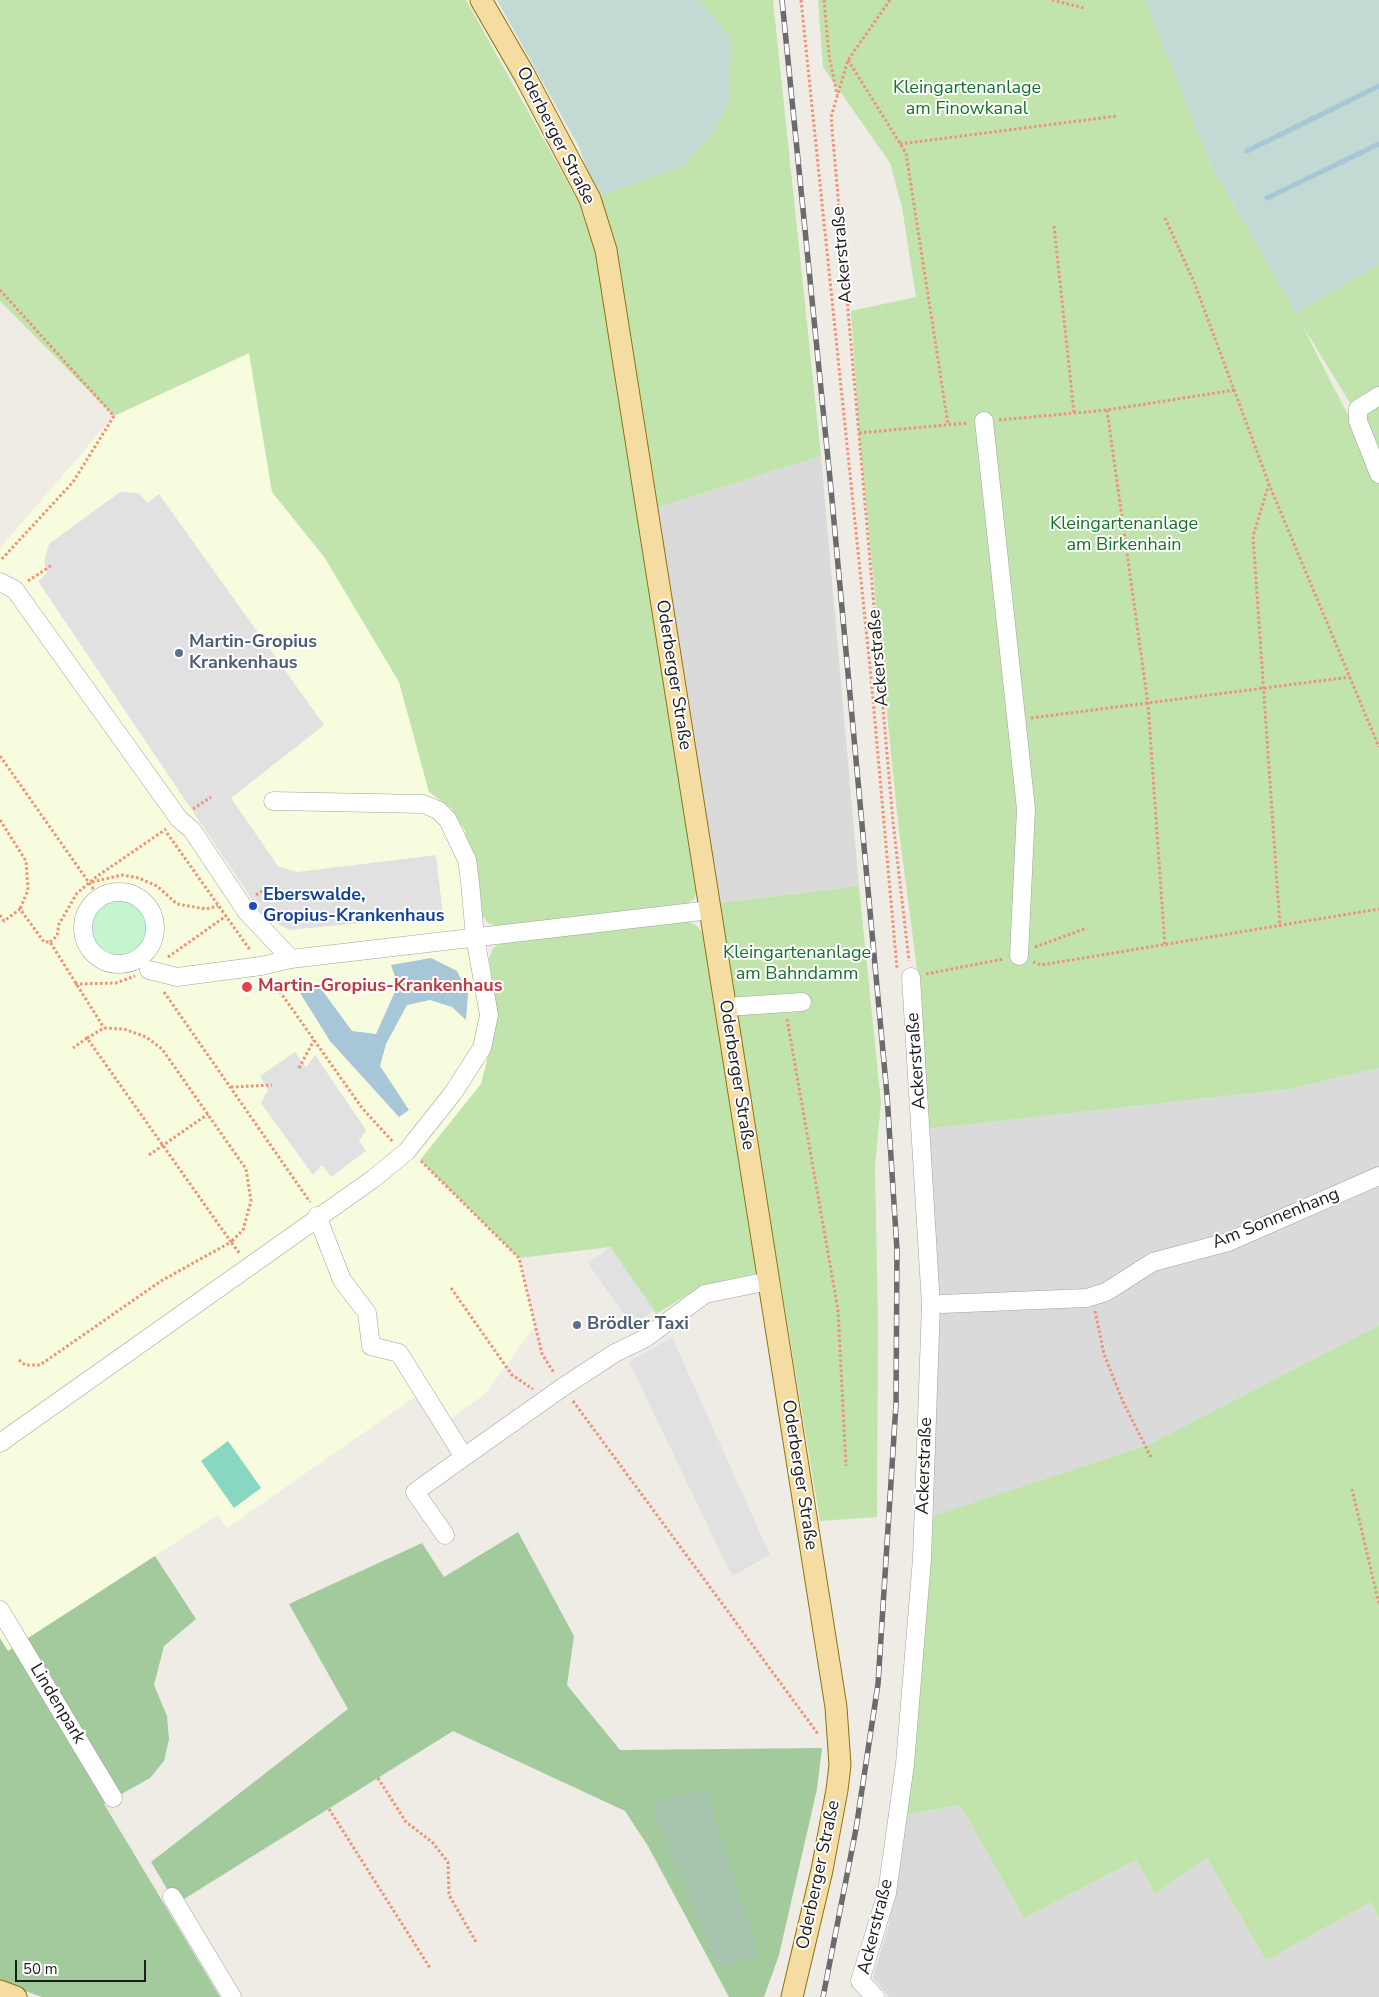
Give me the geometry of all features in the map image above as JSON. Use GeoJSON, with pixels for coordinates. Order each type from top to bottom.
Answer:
{"type":"FeatureCollection","features":[{"type":"Feature","properties":{"kind":"main road","name":"Oderberger Straße"},"geometry":{"type":"LineString","coordinates":[[481,0],[525,76],[590,199],[606,250],[836,1707],[840,1765],[822,1870],[792,1997]]}},
{"type":"Feature","properties":{"kind":"main road"},"geometry":{"type":"LineString","coordinates":[[0,1991],[16,1997]]}},
{"type":"Feature","properties":{"kind":"street"},"geometry":{"type":"LineString","coordinates":[[1379,396],[1358,410],[1358,421],[1379,474]]}},
{"type":"Feature","properties":{"kind":"street"},"geometry":{"type":"LineString","coordinates":[[984,421],[1026,809],[1019,956]]}},
{"type":"Feature","properties":{"kind":"street"},"geometry":{"type":"LineString","coordinates":[[8,586],[179,819],[192,830],[255,923],[291,959]]}},
{"type":"Feature","properties":{"kind":"street"},"geometry":{"type":"LineString","coordinates":[[0,1443],[250,1266],[317,1216],[373,1179],[407,1151],[453,1093],[482,1048],[489,1015],[475,937],[467,860],[448,820],[438,810],[423,804],[273,801]]}},
{"type":"Feature","properties":{"kind":"street"},"geometry":{"type":"LineString","coordinates":[[113,892],[126,892],[140,898],[150,910],[155,927],[153,939],[147,950],[136,960],[121,964],[108,963],[95,956],[86,943],[82,932],[84,916],[90,905],[99,897],[113,892]]}},
{"type":"Feature","properties":{"kind":"street"},"geometry":{"type":"LineString","coordinates":[[148,970],[177,977],[262,966],[291,959],[710,910]]}},
{"type":"Feature","properties":{"kind":"street","name":"Ackerstraße"},"geometry":{"type":"LineString","coordinates":[[875,1997],[860,1981],[887,1893],[905,1764],[922,1559],[931,1305],[904,974]]}},
{"type":"Feature","properties":{"kind":"street"},"geometry":{"type":"LineString","coordinates":[[726,1007],[802,1002]]}},
{"type":"Feature","properties":{"kind":"street","name":"Am Sonnenhang"},"geometry":{"type":"LineString","coordinates":[[942,1304],[1092,1296],[1106,1292],[1153,1262],[1228,1242],[1379,1176]]}},
{"type":"Feature","properties":{"kind":"street"},"geometry":{"type":"LineString","coordinates":[[317,1216],[342,1280],[367,1313],[371,1346],[399,1353],[464,1457]]}},
{"type":"Feature","properties":{"kind":"street"},"geometry":{"type":"LineString","coordinates":[[445,1535],[415,1492],[546,1398],[615,1353],[644,1338],[705,1294],[769,1281]]}},
{"type":"Feature","properties":{"kind":"street","name":"Lindenpark"},"geometry":{"type":"LineString","coordinates":[[0,1610],[113,1798]]}},
{"type":"Feature","properties":{"kind":"street"},"geometry":{"type":"LineString","coordinates":[[172,1897],[232,1997]]}},
{"type":"Feature","properties":{"kind":"path"},"geometry":{"type":"LineString","coordinates":[[801,0],[871,677],[904,974],[1019,956],[1039,946],[1087,928]]}},
{"type":"Feature","properties":{"kind":"path"},"geometry":{"type":"LineString","coordinates":[[824,0],[829,55],[838,96]]}},
{"type":"Feature","properties":{"kind":"path"},"geometry":{"type":"LineString","coordinates":[[838,96],[848,60],[890,0]]}},
{"type":"Feature","properties":{"kind":"path"},"geometry":{"type":"LineString","coordinates":[[1052,0],[1084,8]]}},
{"type":"Feature","properties":{"kind":"path"},"geometry":{"type":"LineString","coordinates":[[848,60],[906,153],[948,424]]}},
{"type":"Feature","properties":{"kind":"path","name":"Ackerstraße"},"geometry":{"type":"LineString","coordinates":[[838,96],[831,118],[893,822],[904,974]]}},
{"type":"Feature","properties":{"kind":"path"},"geometry":{"type":"LineString","coordinates":[[900,144],[1117,116]]}},
{"type":"Feature","properties":{"kind":"path"},"geometry":{"type":"LineString","coordinates":[[1165,218],[1194,282],[1269,484],[1379,747]]}},
{"type":"Feature","properties":{"kind":"path"},"geometry":{"type":"LineString","coordinates":[[1054,226],[1074,413]]}},
{"type":"Feature","properties":{"kind":"path"},"geometry":{"type":"LineString","coordinates":[[0,290],[114,416],[73,482],[0,561]]}},
{"type":"Feature","properties":{"kind":"path"},"geometry":{"type":"LineString","coordinates":[[859,433],[1107,410],[1235,390]]}},
{"type":"Feature","properties":{"kind":"path"},"geometry":{"type":"LineString","coordinates":[[1107,410],[1148,704],[1165,947]]}},
{"type":"Feature","properties":{"kind":"path"},"geometry":{"type":"LineString","coordinates":[[1269,484],[1253,536],[1280,927]]}},
{"type":"Feature","properties":{"kind":"path"},"geometry":{"type":"LineString","coordinates":[[8,586],[52,565]]}},
{"type":"Feature","properties":{"kind":"path"},"geometry":{"type":"LineString","coordinates":[[1016,720],[1350,677]]}},
{"type":"Feature","properties":{"kind":"path"},"geometry":{"type":"LineString","coordinates":[[0,756],[99,897]]}},
{"type":"Feature","properties":{"kind":"path"},"geometry":{"type":"LineString","coordinates":[[20,910],[44,942],[50,942],[57,936],[60,924],[77,893],[89,882],[211,798]]}},
{"type":"Feature","properties":{"kind":"path"},"geometry":{"type":"LineString","coordinates":[[0,820],[26,860],[28,890],[20,910],[4,921],[0,915]]}},
{"type":"Feature","properties":{"kind":"path"},"geometry":{"type":"LineString","coordinates":[[89,882],[122,875],[140,878],[157,886],[177,904],[206,909],[218,906]]}},
{"type":"Feature","properties":{"kind":"path"},"geometry":{"type":"LineString","coordinates":[[1019,956],[1041,966],[1165,947],[1379,909]]}},
{"type":"Feature","properties":{"kind":"path"},"geometry":{"type":"LineString","coordinates":[[50,942],[104,1028]]}},
{"type":"Feature","properties":{"kind":"path"},"geometry":{"type":"LineString","coordinates":[[75,984],[116,983],[148,970],[191,942]]}},
{"type":"Feature","properties":{"kind":"path"},"geometry":{"type":"LineString","coordinates":[[148,970],[308,1197],[317,1216]]}},
{"type":"Feature","properties":{"kind":"path"},"geometry":{"type":"LineString","coordinates":[[784,1004],[838,1310],[846,1466]]}},
{"type":"Feature","properties":{"kind":"path"},"geometry":{"type":"LineString","coordinates":[[19,1360],[25,1365],[40,1365],[161,1281],[231,1242],[243,1230],[251,1201],[250,1184],[246,1168],[162,1049],[146,1037],[124,1029],[104,1028],[73,1048]]}},
{"type":"Feature","properties":{"kind":"path"},"geometry":{"type":"LineString","coordinates":[[87,1038],[250,1266]]}},
{"type":"Feature","properties":{"kind":"path"},"geometry":{"type":"LineString","coordinates":[[298,1068],[314,1040]]}},
{"type":"Feature","properties":{"kind":"path"},"geometry":{"type":"LineString","coordinates":[[231,1087],[272,1085]]}},
{"type":"Feature","properties":{"kind":"path"},"geometry":{"type":"LineString","coordinates":[[149,1155],[208,1114]]}},
{"type":"Feature","properties":{"kind":"path"},"geometry":{"type":"LineString","coordinates":[[451,1288],[512,1375],[546,1398]]}},
{"type":"Feature","properties":{"kind":"path"},"geometry":{"type":"LineString","coordinates":[[1092,1296],[1104,1354],[1123,1402],[1150,1457]]}},
{"type":"Feature","properties":{"kind":"path"},"geometry":{"type":"LineString","coordinates":[[1352,1490],[1379,1604]]}},
{"type":"Feature","properties":{"kind":"path"},"geometry":{"type":"LineString","coordinates":[[378,1778],[406,1822],[432,1842],[448,1862],[449,1896],[476,1942]]}},
{"type":"Feature","properties":{"kind":"path"},"geometry":{"type":"LineString","coordinates":[[329,1808],[430,1968]]}},
{"type":"Feature","properties":{"kind":"shaded area"},"geometry":{"type":"Polygon","coordinates":[[[497,0],[699,0],[731,38],[729,103],[710,137],[682,166],[597,197],[579,147],[497,0]]]}},
{"type":"Feature","properties":{"kind":"shaded area"},"geometry":{"type":"Polygon","coordinates":[[[1145,0],[1379,0],[1379,264],[1296,313],[1211,165],[1145,0]]]}},
{"type":"Feature","properties":{"kind":"shaded area","name":"Martin-Gropius-Krankenhaus"},"geometry":{"type":"Polygon","coordinates":[[[249,352],[272,492],[325,558],[399,682],[429,792],[451,808],[465,831],[476,895],[486,935],[498,1016],[481,1085],[420,1160],[519,1258],[535,1326],[485,1394],[439,1427],[418,1395],[227,1528],[218,1515],[8,1651],[0,1638],[0,548],[114,416],[249,352]]]}},
{"type":"Feature","properties":{"kind":"shaded area"},"geometry":{"type":"Polygon","coordinates":[[[821,456],[859,886],[718,903],[656,508],[821,456]]]}},
{"type":"Feature","properties":{"kind":"shaded area","name":"Martin-Gropius Krankenhaus"},"geometry":{"type":"Polygon","coordinates":[[[120,492],[138,493],[148,503],[159,494],[324,725],[231,798],[278,866],[297,872],[436,855],[443,915],[289,930],[263,916],[38,581],[47,573],[44,561],[49,544],[120,492]]]}},
{"type":"Feature","properties":{"kind":"shaded area"},"geometry":{"type":"Polygon","coordinates":[[[431,958],[457,971],[468,993],[466,1020],[452,1007],[430,1000],[407,1005],[386,1044],[380,1066],[409,1110],[399,1117],[330,1041],[300,993],[304,988],[319,986],[352,1031],[376,1034],[398,985],[391,965],[431,958]]]}},
{"type":"Feature","properties":{"kind":"shaded area"},"geometry":{"type":"Polygon","coordinates":[[[295,1052],[306,1067],[315,1055],[366,1130],[359,1141],[366,1151],[331,1177],[322,1165],[313,1175],[261,1103],[268,1090],[260,1076],[295,1052]]]}},
{"type":"Feature","properties":{"kind":"shaded area"},"geometry":{"type":"Polygon","coordinates":[[[1379,1068],[1379,1325],[1150,1444],[929,1517],[927,1129],[1290,1089],[1379,1068]]]}},
{"type":"Feature","properties":{"kind":"shaded area"},"geometry":{"type":"Polygon","coordinates":[[[610,1247],[654,1310],[632,1326],[588,1263],[610,1247]]]}},
{"type":"Feature","properties":{"kind":"shaded area"},"geometry":{"type":"Polygon","coordinates":[[[672,1337],[770,1555],[732,1576],[629,1362],[672,1337]]]}},
{"type":"Feature","properties":{"kind":"shaded area"},"geometry":{"type":"Polygon","coordinates":[[[705,1788],[759,1955],[719,1967],[651,1805],[705,1788]]]}},
{"type":"Feature","properties":{"kind":"shaded area"},"geometry":{"type":"Polygon","coordinates":[[[960,1805],[1024,1918],[1136,1860],[1155,1894],[1207,1858],[1266,1961],[1371,1902],[1379,1919],[1379,1997],[889,1997],[873,1978],[889,1923],[906,1815],[960,1805]]]}},
{"type":"Feature","properties":{"kind":"green space"},"geometry":{"type":"Polygon","coordinates":[[[0,0],[466,0],[579,203],[598,261],[700,881],[694,899],[685,905],[497,926],[488,923],[482,915],[476,895],[465,831],[451,808],[429,792],[399,682],[325,558],[272,492],[249,353],[114,416],[0,301],[0,0]]]}},
{"type":"Feature","properties":{"kind":"green space"},"geometry":{"type":"Polygon","coordinates":[[[699,0],[773,0],[821,456],[656,508],[597,197],[682,166],[731,38],[699,0]]]}},
{"type":"Feature","properties":{"kind":"green space","name":"Kleingartenanlage am Birkenhain"},"geometry":{"type":"Polygon","coordinates":[[[818,0],[1145,0],[1211,165],[1296,313],[1379,264],[1379,472],[1364,426],[1301,323],[1379,476],[1379,1068],[1290,1089],[927,1129],[918,977],[898,823],[859,433],[851,311],[916,297],[902,207],[890,163],[823,67],[818,0]]]}},
{"type":"Feature","properties":{"kind":"green space","name":"Kleingartenanlage am Bahndamm"},"geometry":{"type":"Polygon","coordinates":[[[859,886],[881,1103],[875,1167],[878,1322],[877,1517],[820,1521],[718,903],[859,886]]]}},
{"type":"Feature","properties":{"kind":"green space"},"geometry":{"type":"Polygon","coordinates":[[[118,898],[134,903],[139,907],[143,912],[148,928],[143,944],[139,949],[134,953],[118,958],[102,953],[97,949],[93,944],[88,928],[93,912],[97,907],[102,903],[118,898]]]}},
{"type":"Feature","properties":{"kind":"green space"},"geometry":{"type":"Polygon","coordinates":[[[684,920],[697,926],[704,935],[759,1273],[703,1285],[656,1314],[610,1247],[519,1258],[420,1160],[481,1084],[498,1016],[489,958],[493,949],[501,942],[684,920]]]}},
{"type":"Feature","properties":{"kind":"green space"},"geometry":{"type":"Polygon","coordinates":[[[1379,1325],[1379,1919],[1371,1902],[1266,1961],[1207,1858],[1155,1894],[1136,1860],[1024,1918],[960,1805],[906,1815],[929,1517],[1150,1444],[1379,1325]]]}},
{"type":"Feature","properties":{"kind":"green space"},"geometry":{"type":"Polygon","coordinates":[[[228,1441],[261,1488],[234,1508],[201,1461],[228,1441]]]}},
{"type":"Feature","properties":{"kind":"green space"},"geometry":{"type":"Polygon","coordinates":[[[518,1532],[574,1636],[567,1685],[620,1750],[822,1748],[817,1789],[779,1955],[764,1997],[729,1997],[648,1846],[625,1811],[453,1731],[176,1904],[151,1862],[348,1709],[289,1604],[422,1543],[444,1577],[518,1532]]]}},
{"type":"Feature","properties":{"kind":"green space"},"geometry":{"type":"Polygon","coordinates":[[[155,1556],[196,1619],[164,1646],[154,1685],[167,1716],[169,1739],[164,1761],[150,1778],[104,1804],[220,1997],[42,1997],[0,1982],[0,1638],[8,1651],[155,1556]]]}},
{"type":"Feature","properties":{"kind":"waterway"},"geometry":{"type":"LineString","coordinates":[[1247,151],[1379,86]]}},
{"type":"Feature","properties":{"kind":"waterway"},"geometry":{"type":"LineString","coordinates":[[1267,198],[1379,144]]}},
{"type":"Feature","properties":{"kind":"railway"},"geometry":{"type":"LineString","coordinates":[[782,0],[831,489],[887,1095],[897,1250],[896,1404],[878,1684],[856,1829],[823,1997]]}},
{"type":"Feature","properties":{"kind":"place","name":"Martin-Gropius Krankenhaus"},"geometry":{"type":"Point","coordinates":[179,653]}},
{"type":"Feature","properties":{"kind":"place","name":"Eberswalde, Gropius-Krankenhaus"},"geometry":{"type":"Point","coordinates":[253,906]}},
{"type":"Feature","properties":{"kind":"place","name":"Martin-Gropius-Krankenhaus"},"geometry":{"type":"Point","coordinates":[247,987]}},
{"type":"Feature","properties":{"kind":"place","name":"Brödler Taxi"},"geometry":{"type":"Point","coordinates":[577,1325]}},
{"type":"Feature","properties":{"kind":"park label","name":"Kleingartenanlage am Finowkanal"},"geometry":{"type":"Point","coordinates":[967,99]}}]}
